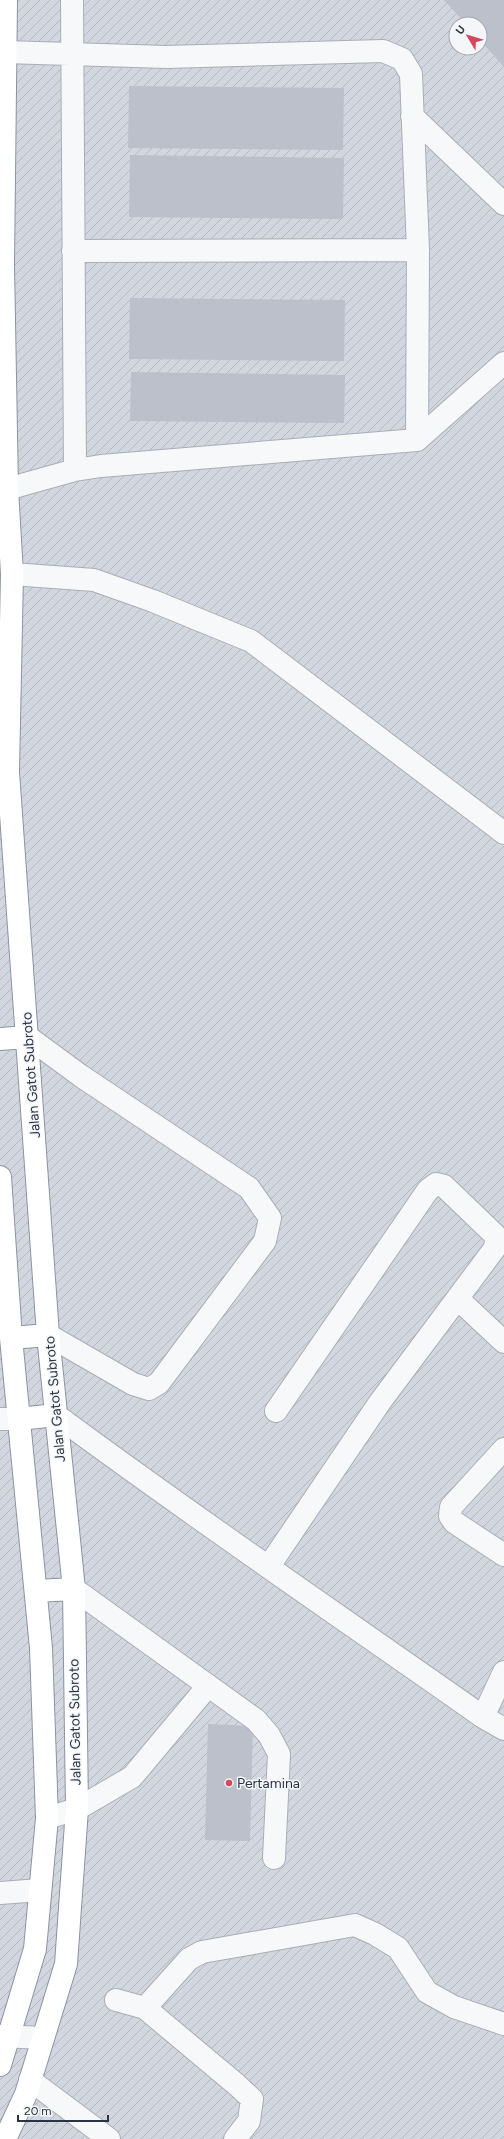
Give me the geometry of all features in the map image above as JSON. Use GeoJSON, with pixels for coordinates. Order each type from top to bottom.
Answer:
{"type":"FeatureCollection","features":[{"type":"Feature","properties":{"kind":"highway","name":"Jalan Gatot Subroto"},"geometry":{"type":"LineString","coordinates":[[5,2139],[26,2094],[66,1964],[77,1809],[74,1589],[48,1335],[8,772],[6,574],[7,489],[3,265],[6,0]]}},
{"type":"Feature","properties":{"kind":"highway"},"geometry":{"type":"LineString","coordinates":[[0,1039],[28,1037]]}},
{"type":"Feature","properties":{"kind":"highway"},"geometry":{"type":"LineString","coordinates":[[0,1177],[11,1338],[9,1419],[36,1592],[41,1648],[48,1818],[35,1949],[4,2037],[0,2065]]}},
{"type":"Feature","properties":{"kind":"highway"},"geometry":{"type":"LineString","coordinates":[[11,1338],[48,1335]]}},
{"type":"Feature","properties":{"kind":"highway"},"geometry":{"type":"LineString","coordinates":[[9,1419],[56,1416]]}},
{"type":"Feature","properties":{"kind":"highway"},"geometry":{"type":"LineString","coordinates":[[36,1592],[74,1589]]}},
{"type":"Feature","properties":{"kind":"lane"},"geometry":{"type":"LineString","coordinates":[[72,0],[71,55],[75,470]]}},
{"type":"Feature","properties":{"kind":"lane"},"geometry":{"type":"LineString","coordinates":[[5,52],[166,57],[383,51],[402,58],[410,74],[418,250],[417,440]]}},
{"type":"Feature","properties":{"kind":"lane"},"geometry":{"type":"LineString","coordinates":[[412,116],[504,204]]}},
{"type":"Feature","properties":{"kind":"lane"},"geometry":{"type":"LineString","coordinates":[[73,251],[418,250]]}},
{"type":"Feature","properties":{"kind":"lane"},"geometry":{"type":"LineString","coordinates":[[7,489],[75,470],[101,466],[417,440],[504,363]]}},
{"type":"Feature","properties":{"kind":"lane"},"geometry":{"type":"LineString","coordinates":[[6,574],[94,580],[153,601],[252,640],[504,833]]}},
{"type":"Feature","properties":{"kind":"lane"},"geometry":{"type":"LineString","coordinates":[[28,1037],[81,1076],[249,1188],[270,1218],[265,1240],[159,1383],[149,1389],[132,1384],[48,1335]]}},
{"type":"Feature","properties":{"kind":"lane"},"geometry":{"type":"LineString","coordinates":[[269,1566],[380,1402],[458,1300],[495,1248],[495,1235],[444,1186],[436,1184],[428,1190],[276,1411]]}},
{"type":"Feature","properties":{"kind":"lane"},"geometry":{"type":"LineString","coordinates":[[458,1300],[504,1342]]}},
{"type":"Feature","properties":{"kind":"lane"},"geometry":{"type":"LineString","coordinates":[[56,1416],[149,1484],[269,1566],[483,1717],[504,1729]]}},
{"type":"Feature","properties":{"kind":"lane"},"geometry":{"type":"LineString","coordinates":[[504,1449],[452,1507],[450,1516],[454,1522],[504,1555]]}},
{"type":"Feature","properties":{"kind":"lane"},"geometry":{"type":"LineString","coordinates":[[74,1589],[256,1720],[269,1735],[278,1754],[274,1858]]}},
{"type":"Feature","properties":{"kind":"lane"},"geometry":{"type":"LineString","coordinates":[[483,1717],[504,1672]]}},
{"type":"Feature","properties":{"kind":"lane"},"geometry":{"type":"LineString","coordinates":[[48,1818],[77,1809],[132,1777],[208,1686]]}},
{"type":"Feature","properties":{"kind":"lane"},"geometry":{"type":"LineString","coordinates":[[0,1893],[40,1890]]}},
{"type":"Feature","properties":{"kind":"lane"},"geometry":{"type":"LineString","coordinates":[[145,2008],[189,1959],[202,1952],[355,1925],[375,1934],[398,1948],[428,1992],[454,2007],[504,2024]]}},
{"type":"Feature","properties":{"kind":"lane"},"geometry":{"type":"LineString","coordinates":[[116,2000],[145,2008],[252,2099],[249,2121],[235,2139]]}},
{"type":"Feature","properties":{"kind":"lane"},"geometry":{"type":"LineString","coordinates":[[4,2037],[43,2038]]}},
{"type":"Feature","properties":{"kind":"lane"},"geometry":{"type":"LineString","coordinates":[[30,2080],[110,2139]]}},
{"type":"Feature","properties":{"kind":"shaded area"},"geometry":{"type":"Polygon","coordinates":[[[0,0],[504,0],[504,2139],[0,2139],[0,0]]]}},
{"type":"Feature","properties":{"kind":"building"},"geometry":{"type":"Polygon","coordinates":[[[444,0],[504,0],[504,67],[488,49],[488,16],[459,16],[444,0]]]}},
{"type":"Feature","properties":{"kind":"building"},"geometry":{"type":"Polygon","coordinates":[[[129,86],[344,88],[343,150],[128,148],[129,86]]]}},
{"type":"Feature","properties":{"kind":"building"},"geometry":{"type":"Polygon","coordinates":[[[130,155],[344,158],[343,219],[129,217],[130,155]]]}},
{"type":"Feature","properties":{"kind":"building"},"geometry":{"type":"Polygon","coordinates":[[[130,298],[345,300],[344,361],[129,359],[130,298]]]}},
{"type":"Feature","properties":{"kind":"building"},"geometry":{"type":"Polygon","coordinates":[[[131,372],[345,375],[344,423],[130,421],[131,372]]]}},
{"type":"Feature","properties":{"kind":"building","name":"Pertamina"},"geometry":{"type":"Polygon","coordinates":[[[208,1724],[253,1726],[250,1841],[205,1840],[208,1724]]]}},
{"type":"Feature","properties":{"kind":"place","name":"Pertamina"},"geometry":{"type":"Point","coordinates":[229,1783]}}]}
